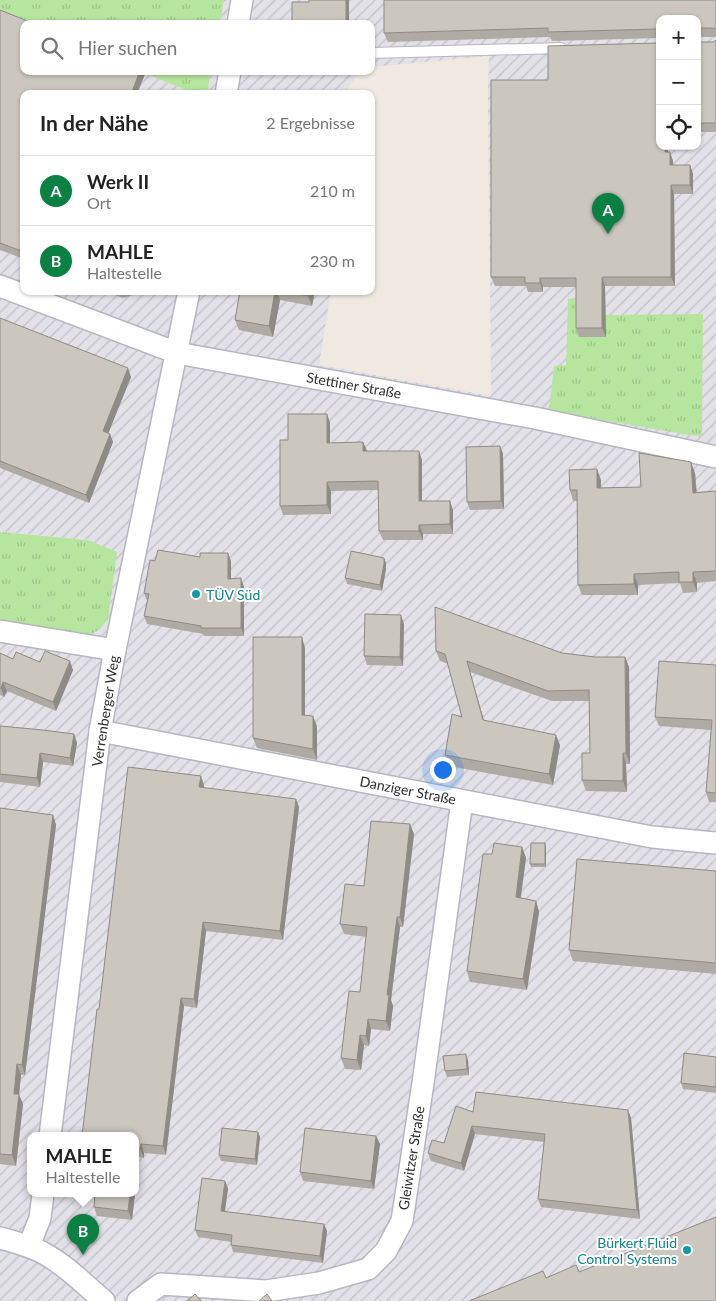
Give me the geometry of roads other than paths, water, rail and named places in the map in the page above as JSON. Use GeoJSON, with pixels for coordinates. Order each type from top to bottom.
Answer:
{"type":"FeatureCollection","features":[{"type":"Feature","properties":{"kind":"street"},"geometry":{"type":"LineString","coordinates":[[239,20],[242,0]]}},
{"type":"Feature","properties":{"kind":"street"},"geometry":{"type":"LineString","coordinates":[[227,90],[229,75]]}},
{"type":"Feature","properties":{"kind":"street","name":"Stettiner Straße"},"geometry":{"type":"LineString","coordinates":[[0,286],[20,294]]}},
{"type":"Feature","properties":{"kind":"street","name":"Stettiner Straße"},"geometry":{"type":"LineString","coordinates":[[24,295],[177,353],[535,418],[716,457]]}},
{"type":"Feature","properties":{"kind":"street","name":"Verrenberger Weg"},"geometry":{"type":"LineString","coordinates":[[50,1132],[100,731],[188,295]]}},
{"type":"Feature","properties":{"kind":"street"},"geometry":{"type":"LineString","coordinates":[[0,631],[115,650]]}},
{"type":"Feature","properties":{"kind":"street","name":"Danziger Straße"},"geometry":{"type":"LineString","coordinates":[[100,731],[652,837],[716,843]]}},
{"type":"Feature","properties":{"kind":"street","name":"Gleiwitzer Straße"},"geometry":{"type":"LineString","coordinates":[[138,1301],[161,1284],[266,1291],[319,1283],[368,1269],[386,1251],[402,1221],[462,801]]}},
{"type":"Feature","properties":{"kind":"street"},"geometry":{"type":"LineString","coordinates":[[29,1246],[40,1218],[43,1197]]}},
{"type":"Feature","properties":{"kind":"street"},"geometry":{"type":"LineString","coordinates":[[0,1238],[29,1246],[44,1253],[59,1263],[104,1301]]}},
{"type":"Feature","properties":{"kind":"lane"},"geometry":{"type":"LineString","coordinates":[[375,54],[570,48]]}},
{"type":"Feature","properties":{"kind":"place","name":"Werk II"},"geometry":{"type":"Point","coordinates":[608,234]}},
{"type":"Feature","properties":{"kind":"place","name":"TÜV Süd"},"geometry":{"type":"Point","coordinates":[196,594]}},
{"type":"Feature","properties":{"kind":"place","name":"Bürkert Fluid Control Systems"},"geometry":{"type":"Point","coordinates":[687,1250]}},
{"type":"Feature","properties":{"kind":"place","name":"MAHLE"},"geometry":{"type":"Point","coordinates":[83,1255]}}]}
